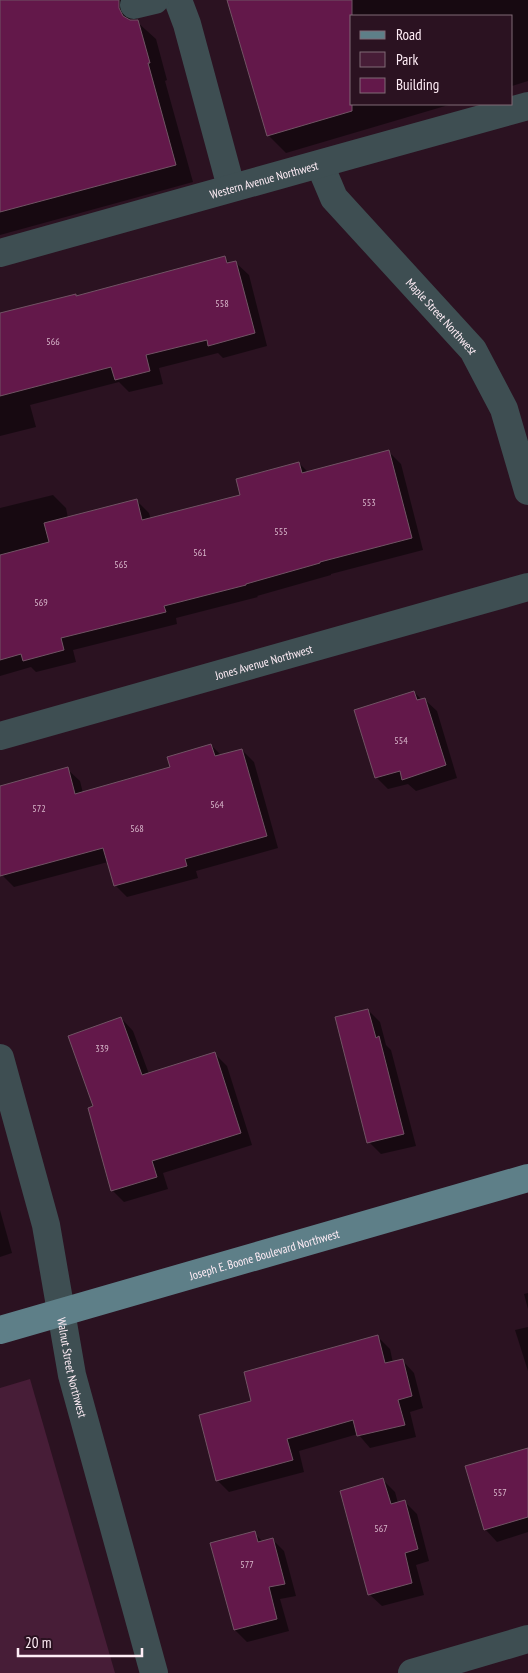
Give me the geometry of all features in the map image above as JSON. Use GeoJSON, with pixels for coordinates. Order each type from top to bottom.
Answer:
{"type":"FeatureCollection","features":[{"type":"Feature","properties":{"kind":"main road","name":"Joseph E. Boone Boulevard Northwest"},"geometry":{"type":"LineString","coordinates":[[0,1330],[528,1178]]}},
{"type":"Feature","properties":{"kind":"street"},"geometry":{"type":"LineString","coordinates":[[178,0],[187,24],[231,188]]}},
{"type":"Feature","properties":{"kind":"street","name":"Western Avenue Northwest"},"geometry":{"type":"LineString","coordinates":[[0,253],[528,106]]}},
{"type":"Feature","properties":{"kind":"street","name":"Maple Street Northwest"},"geometry":{"type":"LineString","coordinates":[[320,165],[334,198],[473,350],[504,409],[528,491]]}},
{"type":"Feature","properties":{"kind":"street","name":"Jones Avenue Northwest"},"geometry":{"type":"LineString","coordinates":[[0,736],[528,587]]}},
{"type":"Feature","properties":{"kind":"street","name":"Walnut Street Northwest"},"geometry":{"type":"LineString","coordinates":[[0,1058],[46,1226],[72,1375],[154,1673]]}},
{"type":"Feature","properties":{"kind":"street"},"geometry":{"type":"LineString","coordinates":[[412,1673],[528,1639]]}},
{"type":"Feature","properties":{"kind":"green space"},"geometry":{"type":"Polygon","coordinates":[[[30,1379],[115,1673],[0,1673],[0,1388],[30,1379]]]}},
{"type":"Feature","properties":{"kind":"building"},"geometry":{"type":"Polygon","coordinates":[[[0,0],[119,0],[119,8],[123,16],[130,20],[138,20],[176,165],[0,212],[0,0]]]}},
{"type":"Feature","properties":{"kind":"building"},"geometry":{"type":"Polygon","coordinates":[[[227,0],[352,0],[352,15],[350,15],[350,105],[352,105],[352,111],[267,136],[227,0]]]}},
{"type":"Feature","properties":{"kind":"building"},"geometry":{"type":"Polygon","coordinates":[[[225,256],[227,263],[236,261],[255,333],[208,346],[207,340],[146,355],[150,371],[115,380],[111,367],[0,396],[0,313],[76,294],[76,296],[225,256]]]}},
{"type":"Feature","properties":{"kind":"building"},"geometry":{"type":"Polygon","coordinates":[[[389,450],[412,538],[164,606],[166,612],[61,638],[64,650],[23,661],[21,654],[0,660],[0,555],[49,542],[44,523],[137,499],[142,520],[240,495],[236,479],[299,462],[302,473],[389,450]]]}},
{"type":"Feature","properties":{"kind":"building"},"geometry":{"type":"Polygon","coordinates":[[[414,691],[417,700],[425,698],[446,765],[402,780],[400,771],[375,778],[354,710],[414,691]]]}},
{"type":"Feature","properties":{"kind":"building"},"geometry":{"type":"Polygon","coordinates":[[[211,744],[215,756],[242,749],[267,836],[185,859],[187,866],[114,886],[103,848],[0,876],[0,786],[68,767],[75,794],[170,767],[167,757],[211,744]]]}},
{"type":"Feature","properties":{"kind":"building"},"geometry":{"type":"Polygon","coordinates":[[[368,1009],[376,1038],[379,1036],[404,1134],[367,1143],[335,1017],[368,1009]]]}},
{"type":"Feature","properties":{"kind":"building"},"geometry":{"type":"Polygon","coordinates":[[[121,1017],[142,1075],[215,1052],[241,1133],[152,1161],[157,1177],[111,1191],[88,1108],[93,1106],[68,1036],[121,1017]]]}},
{"type":"Feature","properties":{"kind":"building"},"geometry":{"type":"Polygon","coordinates":[[[378,1335],[385,1363],[403,1359],[412,1396],[398,1400],[405,1425],[357,1436],[353,1420],[287,1439],[293,1460],[216,1481],[199,1415],[251,1401],[244,1372],[378,1335]]]}},
{"type":"Feature","properties":{"kind":"building"},"geometry":{"type":"Polygon","coordinates":[[[528,1448],[528,1517],[484,1530],[465,1466],[528,1448]]]}},
{"type":"Feature","properties":{"kind":"building"},"geometry":{"type":"Polygon","coordinates":[[[383,1478],[391,1504],[405,1500],[418,1549],[405,1553],[412,1583],[368,1595],[340,1491],[383,1478]]]}},
{"type":"Feature","properties":{"kind":"building"},"geometry":{"type":"Polygon","coordinates":[[[255,1531],[258,1542],[273,1538],[285,1584],[269,1587],[277,1619],[234,1630],[210,1543],[255,1531]]]}}]}
